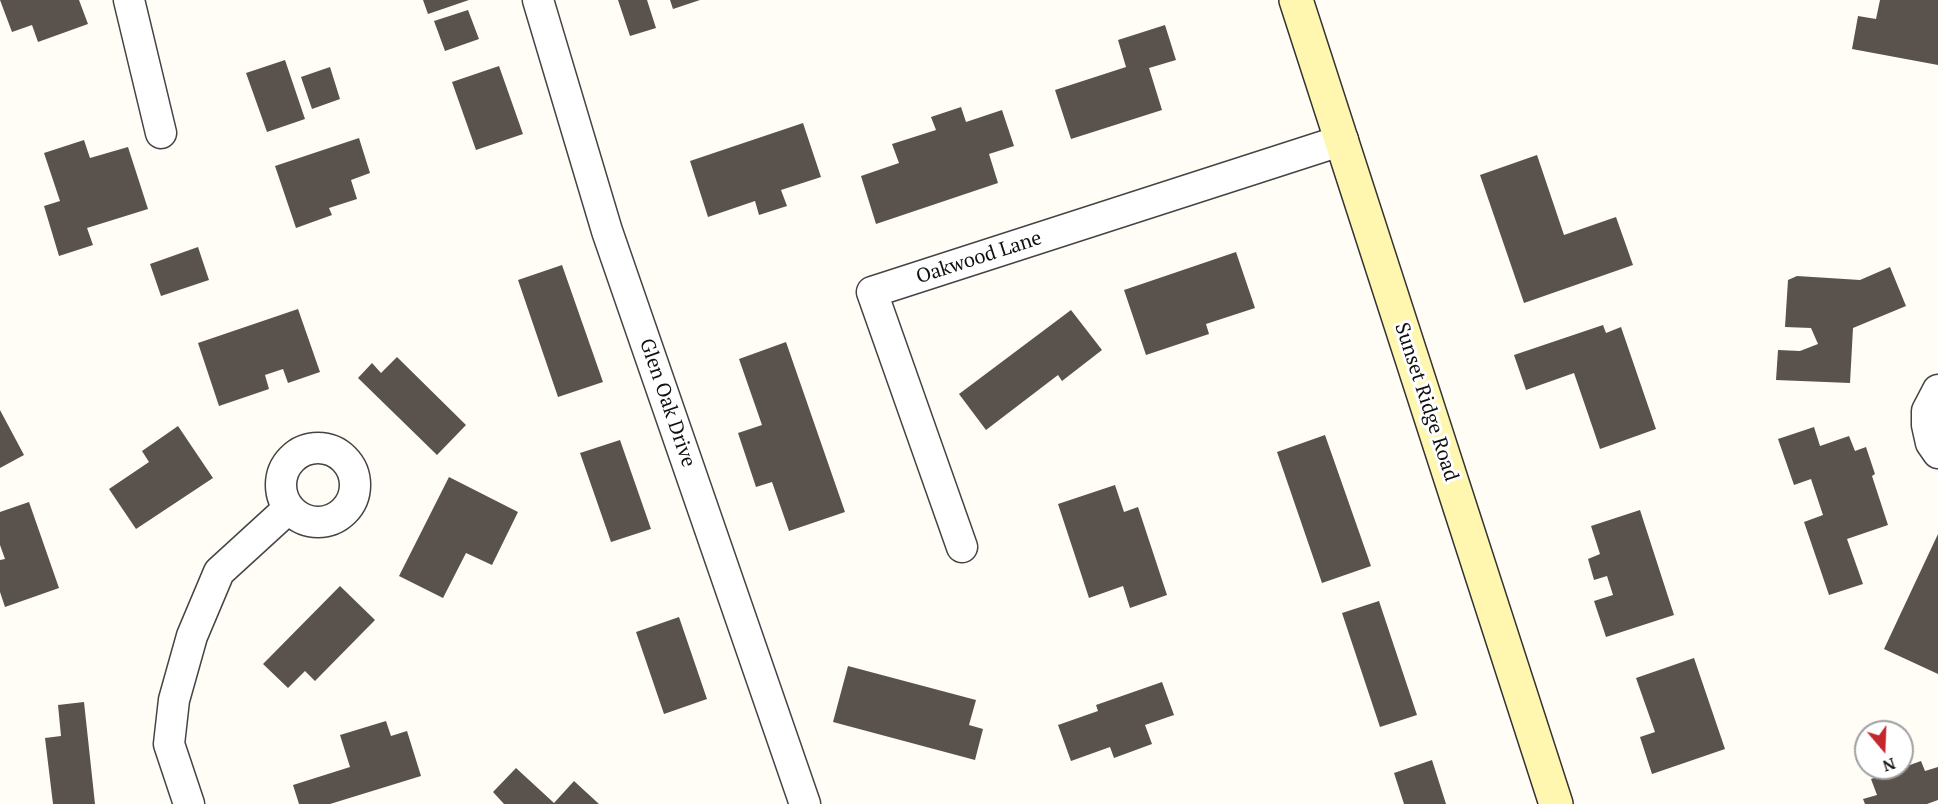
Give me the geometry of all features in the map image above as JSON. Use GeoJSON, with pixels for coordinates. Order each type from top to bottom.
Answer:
{"type":"FeatureCollection","features":[{"type":"Feature","properties":{"kind":"street"},"geometry":{"type":"LineString","coordinates":[[129,0],[161,133]]}},
{"type":"Feature","properties":{"kind":"street","name":"Glen Oak Drive"},"geometry":{"type":"LineString","coordinates":[[538,0],[607,231],[805,804]]}},
{"type":"Feature","properties":{"kind":"street","name":"Sunset Ridge Road"},"geometry":{"type":"LineString","coordinates":[[1296,0],[1556,804]]}},
{"type":"Feature","properties":{"kind":"street","name":"Oakwood Lane"},"geometry":{"type":"LineString","coordinates":[[962,547],[872,292],[1343,140]]}},
{"type":"Feature","properties":{"kind":"street"},"geometry":{"type":"LineString","coordinates":[[1938,390],[1928,411],[1927,425],[1931,443],[1938,453]]}},
{"type":"Feature","properties":{"kind":"street"},"geometry":{"type":"LineString","coordinates":[[189,804],[169,744],[174,700],[192,636],[219,572],[289,508]]}},
{"type":"Feature","properties":{"kind":"building"},"geometry":{"type":"Polygon","coordinates":[[[0,0],[79,0],[88,24],[38,42],[32,25],[12,32],[0,0]]]}},
{"type":"Feature","properties":{"kind":"building"},"geometry":{"type":"Polygon","coordinates":[[[423,0],[469,0],[428,14],[423,0]]]}},
{"type":"Feature","properties":{"kind":"building"},"geometry":{"type":"Polygon","coordinates":[[[618,0],[647,0],[656,28],[630,36],[618,0]]]}},
{"type":"Feature","properties":{"kind":"building"},"geometry":{"type":"Polygon","coordinates":[[[670,0],[700,0],[673,9],[670,0]]]}},
{"type":"Feature","properties":{"kind":"building"},"geometry":{"type":"Polygon","coordinates":[[[1880,0],[1938,0],[1938,65],[1852,49],[1858,16],[1876,19],[1880,0]]]}},
{"type":"Feature","properties":{"kind":"building"},"geometry":{"type":"Polygon","coordinates":[[[468,10],[479,39],[445,51],[434,21],[468,10]]]}},
{"type":"Feature","properties":{"kind":"building"},"geometry":{"type":"Polygon","coordinates":[[[1165,25],[1176,60],[1149,68],[1162,110],[1071,139],[1055,90],[1126,67],[1118,40],[1165,25]]]}},
{"type":"Feature","properties":{"kind":"building"},"geometry":{"type":"Polygon","coordinates":[[[285,60],[305,119],[267,132],[246,73],[285,60]]]}},
{"type":"Feature","properties":{"kind":"building"},"geometry":{"type":"Polygon","coordinates":[[[499,66],[523,134],[476,150],[452,82],[499,66]]]}},
{"type":"Feature","properties":{"kind":"building"},"geometry":{"type":"Polygon","coordinates":[[[330,67],[340,99],[312,109],[301,77],[330,67]]]}},
{"type":"Feature","properties":{"kind":"building"},"geometry":{"type":"Polygon","coordinates":[[[961,107],[966,122],[1002,110],[1014,146],[989,154],[998,183],[876,224],[861,176],[899,163],[892,144],[936,130],[931,117],[961,107]]]}},
{"type":"Feature","properties":{"kind":"building"},"geometry":{"type":"Polygon","coordinates":[[[803,123],[821,177],[781,190],[787,206],[759,215],[755,201],[708,217],[690,161],[803,123]]]}},
{"type":"Feature","properties":{"kind":"building"},"geometry":{"type":"Polygon","coordinates":[[[359,138],[370,173],[351,180],[357,199],[329,208],[332,215],[296,228],[275,166],[359,138]]]}},
{"type":"Feature","properties":{"kind":"building"},"geometry":{"type":"Polygon","coordinates":[[[84,140],[90,158],[128,147],[148,209],[87,228],[93,245],[59,256],[44,206],[60,201],[44,153],[84,140]]]}},
{"type":"Feature","properties":{"kind":"building"},"geometry":{"type":"Polygon","coordinates":[[[1537,155],[1564,235],[1616,217],[1633,265],[1524,303],[1480,175],[1537,155]]]}},
{"type":"Feature","properties":{"kind":"building"},"geometry":{"type":"Polygon","coordinates":[[[198,247],[209,280],[161,296],[150,264],[198,247]]]}},
{"type":"Feature","properties":{"kind":"building"},"geometry":{"type":"Polygon","coordinates":[[[1236,252],[1255,308],[1206,324],[1209,334],[1146,355],[1124,290],[1236,252]]]}},
{"type":"Feature","properties":{"kind":"building"},"geometry":{"type":"Polygon","coordinates":[[[562,265],[603,382],[558,397],[518,280],[562,265]]]}},
{"type":"Feature","properties":{"kind":"building"},"geometry":{"type":"Polygon","coordinates":[[[1890,267],[1906,306],[1853,328],[1850,383],[1776,380],[1778,350],[1800,351],[1818,344],[1811,328],[1785,327],[1788,280],[1797,276],[1860,280],[1890,267]]]}},
{"type":"Feature","properties":{"kind":"building"},"geometry":{"type":"Polygon","coordinates":[[[298,309],[320,372],[288,383],[283,369],[265,375],[269,389],[219,406],[198,343],[298,309]]]}},
{"type":"Feature","properties":{"kind":"building"},"geometry":{"type":"Polygon","coordinates":[[[1071,310],[1102,350],[1062,381],[1058,375],[986,430],[959,394],[1071,310]]]}},
{"type":"Feature","properties":{"kind":"building"},"geometry":{"type":"Polygon","coordinates":[[[1603,325],[1606,333],[1621,327],[1656,429],[1600,449],[1574,373],[1526,390],[1514,355],[1603,325]]]}},
{"type":"Feature","properties":{"kind":"building"},"geometry":{"type":"Polygon","coordinates":[[[786,342],[845,512],[789,531],[772,482],[756,487],[738,433],[762,425],[739,359],[786,342]]]}},
{"type":"Feature","properties":{"kind":"building"},"geometry":{"type":"Polygon","coordinates":[[[397,357],[466,425],[437,455],[358,378],[372,363],[381,373],[397,357]]]}},
{"type":"Feature","properties":{"kind":"building"},"geometry":{"type":"Polygon","coordinates":[[[0,410],[24,455],[0,468],[0,410]]]}},
{"type":"Feature","properties":{"kind":"building"},"geometry":{"type":"Polygon","coordinates":[[[178,426],[213,478],[136,529],[109,489],[149,462],[142,451],[178,426]]]}},
{"type":"Feature","properties":{"kind":"building"},"geometry":{"type":"Polygon","coordinates":[[[1814,427],[1820,446],[1849,436],[1855,451],[1866,447],[1875,474],[1872,476],[1888,525],[1847,539],[1863,584],[1829,595],[1804,522],[1823,515],[1811,479],[1794,485],[1778,439],[1814,427]]]}},
{"type":"Feature","properties":{"kind":"building"},"geometry":{"type":"Polygon","coordinates":[[[1325,435],[1371,566],[1322,583],[1277,452],[1325,435]]]}},
{"type":"Feature","properties":{"kind":"building"},"geometry":{"type":"Polygon","coordinates":[[[620,440],[651,529],[611,542],[580,453],[620,440]]]}},
{"type":"Feature","properties":{"kind":"building"},"geometry":{"type":"Polygon","coordinates":[[[449,477],[518,512],[492,565],[466,553],[443,598],[399,576],[449,477]]]}},
{"type":"Feature","properties":{"kind":"building"},"geometry":{"type":"Polygon","coordinates":[[[1115,485],[1124,512],[1138,507],[1167,595],[1130,608],[1123,586],[1089,598],[1058,504],[1115,485]]]}},
{"type":"Feature","properties":{"kind":"building"},"geometry":{"type":"Polygon","coordinates":[[[29,502],[59,588],[5,607],[0,592],[0,560],[5,559],[0,545],[0,512],[29,502]]]}},
{"type":"Feature","properties":{"kind":"building"},"geometry":{"type":"Polygon","coordinates":[[[1640,510],[1674,615],[1606,637],[1594,601],[1613,595],[1607,576],[1594,580],[1588,559],[1600,554],[1591,526],[1640,510]]]}},
{"type":"Feature","properties":{"kind":"building"},"geometry":{"type":"Polygon","coordinates":[[[1938,534],[1938,674],[1884,649],[1938,534]]]}},
{"type":"Feature","properties":{"kind":"building"},"geometry":{"type":"Polygon","coordinates":[[[340,586],[375,620],[315,681],[305,671],[288,688],[263,664],[340,586]]]}},
{"type":"Feature","properties":{"kind":"building"},"geometry":{"type":"Polygon","coordinates":[[[1379,601],[1417,715],[1380,727],[1342,613],[1379,601]]]}},
{"type":"Feature","properties":{"kind":"building"},"geometry":{"type":"Polygon","coordinates":[[[679,617],[707,699],[664,714],[636,632],[679,617]]]}},
{"type":"Feature","properties":{"kind":"building"},"geometry":{"type":"Polygon","coordinates":[[[1694,658],[1725,749],[1652,774],[1640,737],[1655,732],[1636,678],[1694,658]]]}},
{"type":"Feature","properties":{"kind":"building"},"geometry":{"type":"Polygon","coordinates":[[[848,666],[976,700],[969,725],[983,729],[975,760],[833,722],[848,666]]]}},
{"type":"Feature","properties":{"kind":"building"},"geometry":{"type":"Polygon","coordinates":[[[1162,682],[1174,715],[1145,725],[1152,744],[1114,758],[1110,747],[1071,761],[1058,725],[1098,711],[1096,705],[1162,682]]]}},
{"type":"Feature","properties":{"kind":"building"},"geometry":{"type":"Polygon","coordinates":[[[84,702],[95,804],[53,804],[45,738],[61,736],[58,705],[84,702]]]}},
{"type":"Feature","properties":{"kind":"building"},"geometry":{"type":"Polygon","coordinates":[[[386,721],[391,736],[407,731],[421,776],[330,804],[299,804],[293,785],[350,767],[340,735],[386,721]]]}},
{"type":"Feature","properties":{"kind":"building"},"geometry":{"type":"Polygon","coordinates":[[[1432,760],[1446,804],[1404,804],[1394,773],[1432,760]]]}},
{"type":"Feature","properties":{"kind":"building"},"geometry":{"type":"Polygon","coordinates":[[[1921,761],[1925,771],[1938,767],[1938,800],[1927,804],[1865,804],[1863,799],[1877,795],[1871,780],[1914,780],[1914,764],[1921,761]]]}},
{"type":"Feature","properties":{"kind":"building"},"geometry":{"type":"Polygon","coordinates":[[[516,768],[554,803],[574,781],[599,804],[504,804],[493,792],[516,768]]]}}]}
